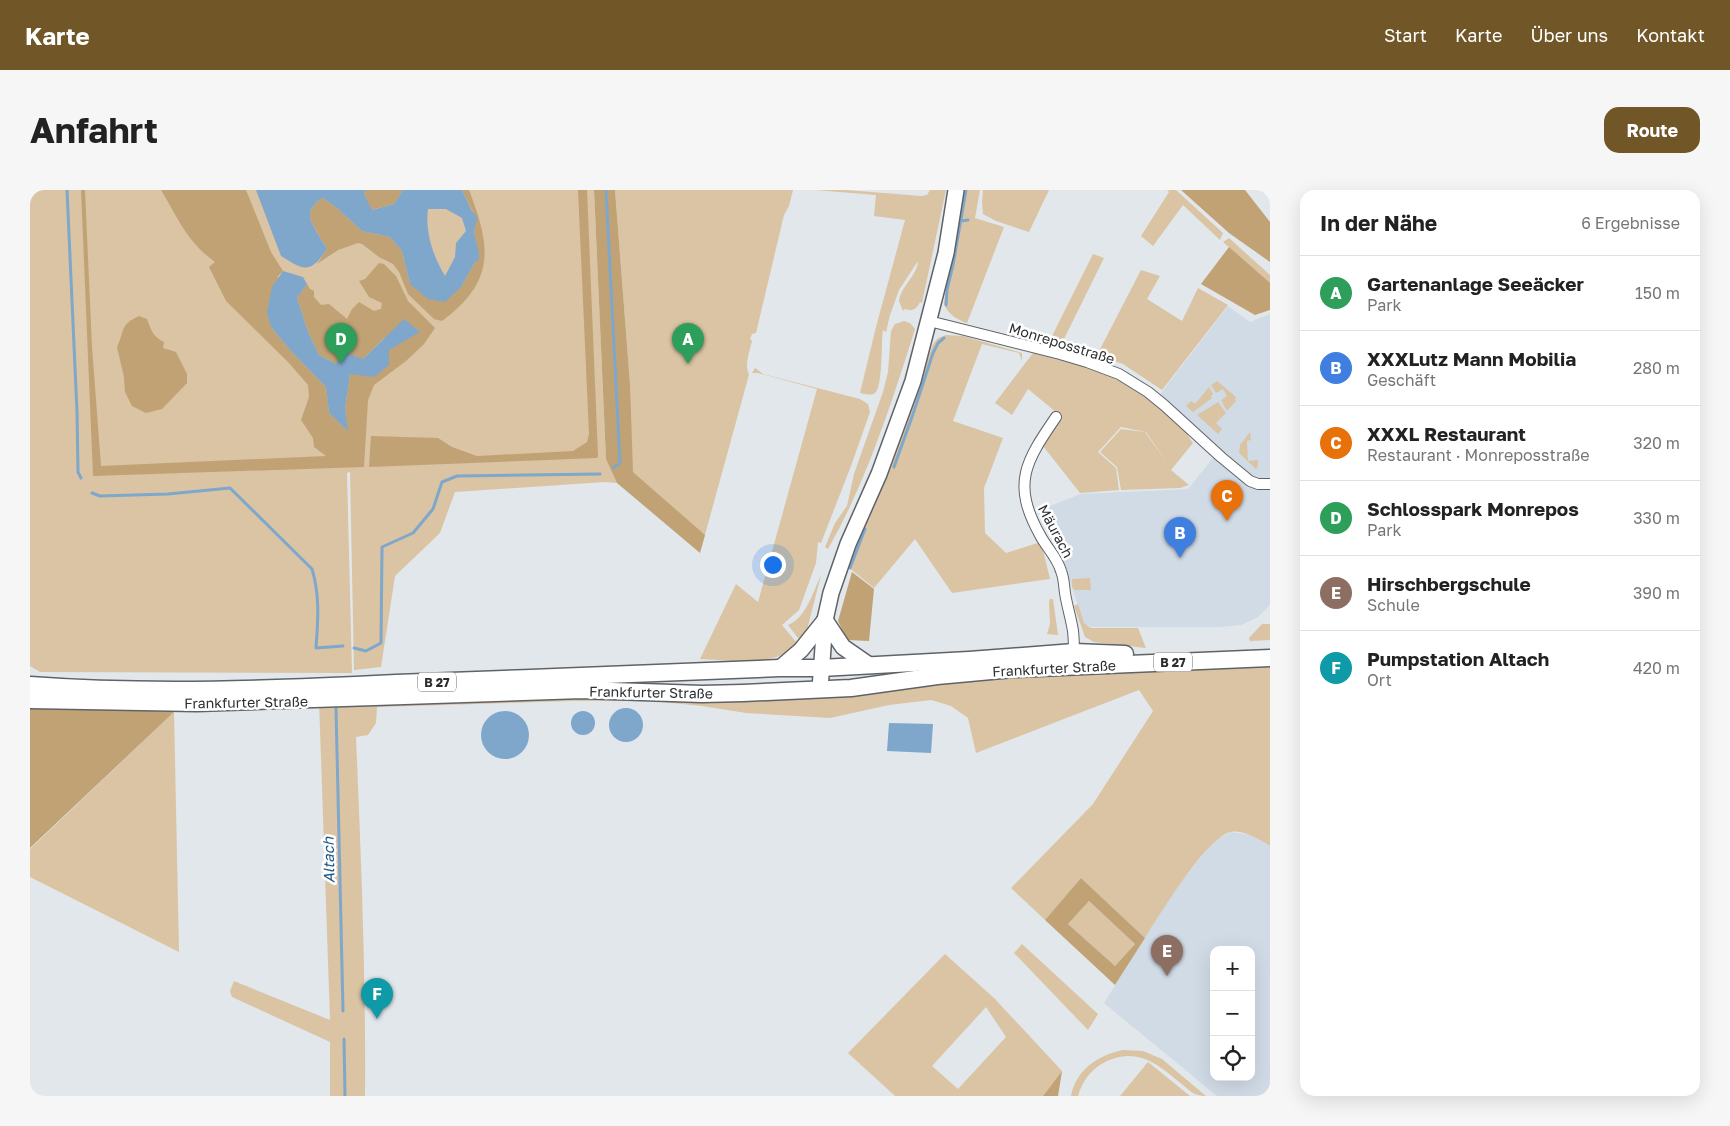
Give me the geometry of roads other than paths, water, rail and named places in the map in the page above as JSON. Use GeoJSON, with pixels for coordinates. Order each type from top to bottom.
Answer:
{"type":"FeatureCollection","features":[{"type":"Feature","properties":{"kind":"main road"},"geometry":{"type":"LineString","coordinates":[[820,690],[824,620],[831,593],[848,544],[879,474],[913,380],[946,253],[956,190]]}},
{"type":"Feature","properties":{"kind":"main road"},"geometry":{"type":"LineString","coordinates":[[824,620],[843,647],[869,665]]}},
{"type":"Feature","properties":{"kind":"main road"},"geometry":{"type":"LineString","coordinates":[[780,668],[801,650],[824,620]]}},
{"type":"Feature","properties":{"kind":"main road","name":"Frankfurter Straße"},"geometry":{"type":"LineString","coordinates":[[30,700],[197,703],[582,690],[702,694],[820,690],[851,688],[1075,659],[1141,654],[1270,649]]}},
{"type":"Feature","properties":{"kind":"main road","name":"Frankfurter Straße"},"geometry":{"type":"LineString","coordinates":[[30,685],[197,690],[821,668],[969,660],[1270,658]]}},
{"type":"Feature","properties":{"kind":"street","name":"Monreposstraße"},"geometry":{"type":"LineString","coordinates":[[929,321],[1060,354],[1119,374],[1148,392],[1250,481],[1258,484],[1270,484]]}},
{"type":"Feature","properties":{"kind":"street","name":"Mäurach"},"geometry":{"type":"LineString","coordinates":[[1056,416],[1030,460],[1024,480],[1024,489],[1032,520],[1062,571],[1073,632],[1075,659]]}},
{"type":"Feature","properties":{"kind":"water"},"geometry":{"type":"Polygon","coordinates":[[[256,190],[366,190],[364,194],[372,210],[394,204],[403,190],[462,190],[472,211],[478,218],[474,230],[479,259],[475,262],[461,287],[445,302],[428,299],[410,284],[402,251],[390,237],[362,231],[323,198],[314,206],[310,217],[327,249],[316,263],[307,268],[296,265],[281,256],[256,190]],[[428,209],[427,218],[431,244],[445,276],[455,257],[456,243],[466,231],[462,218],[446,209],[428,209]]]}},
{"type":"Feature","properties":{"kind":"water"},"geometry":{"type":"Polygon","coordinates":[[[283,271],[303,277],[307,284],[297,298],[308,332],[319,355],[336,364],[344,352],[363,359],[404,319],[420,332],[389,350],[389,365],[374,377],[350,374],[345,409],[348,431],[329,413],[326,387],[271,327],[267,312],[272,287],[283,271]]]}},
{"type":"Feature","properties":{"kind":"water"},"geometry":{"type":"Polygon","coordinates":[[[626,708],[633,709],[638,713],[642,718],[642,732],[638,737],[633,741],[626,742],[619,741],[614,737],[610,732],[609,725],[610,718],[614,713],[619,709],[626,708]]]}},
{"type":"Feature","properties":{"kind":"water"},"geometry":{"type":"Polygon","coordinates":[[[505,711],[514,713],[522,718],[527,726],[529,735],[527,744],[522,752],[514,757],[505,759],[496,757],[488,752],[483,744],[481,735],[483,726],[488,718],[496,713],[505,711]]]}},
{"type":"Feature","properties":{"kind":"water"},"geometry":{"type":"Polygon","coordinates":[[[583,711],[592,714],[595,723],[592,732],[583,735],[574,732],[571,723],[574,714],[583,711]]]}},
{"type":"Feature","properties":{"kind":"water"},"geometry":{"type":"Polygon","coordinates":[[[889,723],[933,724],[931,753],[887,751],[889,723]]]}},
{"type":"Feature","properties":{"kind":"waterway"},"geometry":{"type":"LineString","coordinates":[[67,190],[78,472],[81,478]]}},
{"type":"Feature","properties":{"kind":"waterway"},"geometry":{"type":"LineString","coordinates":[[606,190],[620,463],[613,468]]}},
{"type":"Feature","properties":{"kind":"waterway"},"geometry":{"type":"LineString","coordinates":[[946,305],[947,290],[966,190]]}},
{"type":"Feature","properties":{"kind":"waterway"},"geometry":{"type":"LineString","coordinates":[[961,221],[968,220]]}},
{"type":"Feature","properties":{"kind":"waterway"},"geometry":{"type":"LineString","coordinates":[[894,467],[933,353],[938,343],[944,338]]}},
{"type":"Feature","properties":{"kind":"waterway"},"geometry":{"type":"LineString","coordinates":[[354,648],[366,651],[381,643],[382,547],[413,533],[433,509],[442,482],[457,476],[600,474]]}},
{"type":"Feature","properties":{"kind":"waterway"},"geometry":{"type":"LineString","coordinates":[[92,493],[100,496],[168,494],[230,488],[312,569],[317,598],[316,648],[343,646]]}},
{"type":"Feature","properties":{"kind":"waterway"},"geometry":{"type":"LineString","coordinates":[[850,568],[865,529]]}},
{"type":"Feature","properties":{"kind":"waterway","name":"Altach"},"geometry":{"type":"LineString","coordinates":[[336,708],[343,1011]]}},
{"type":"Feature","properties":{"kind":"waterway","name":"Altach"},"geometry":{"type":"LineString","coordinates":[[344,1039],[345,1096]]}},
{"type":"Feature","properties":{"kind":"place","name":"Schlosspark Monrepos"},"geometry":{"type":"Point","coordinates":[341,364]}},
{"type":"Feature","properties":{"kind":"place","name":"Gartenanlage Seeäcker"},"geometry":{"type":"Point","coordinates":[688,364]}},
{"type":"Feature","properties":{"kind":"place","name":"XXXL Restaurant"},"geometry":{"type":"Point","coordinates":[1227,521]}},
{"type":"Feature","properties":{"kind":"place","name":"XXXLutz Mann Mobilia"},"geometry":{"type":"Point","coordinates":[1180,558]}},
{"type":"Feature","properties":{"kind":"place","name":"Hirschbergschule"},"geometry":{"type":"Point","coordinates":[1167,976]}},
{"type":"Feature","properties":{"kind":"place","name":"Pumpstation Altach"},"geometry":{"type":"Point","coordinates":[377,1019]}}]}
